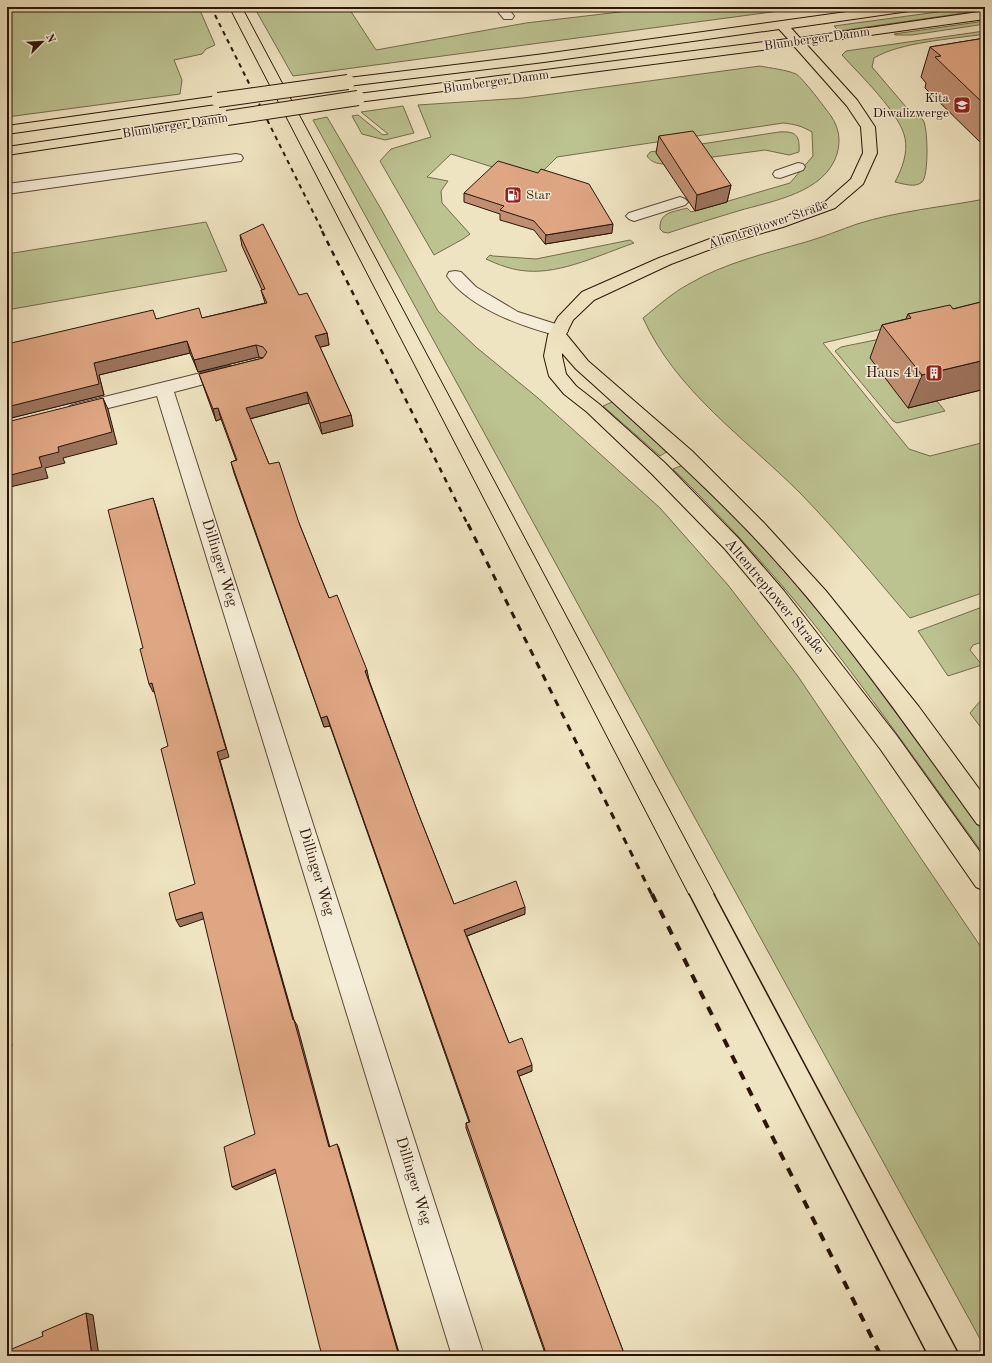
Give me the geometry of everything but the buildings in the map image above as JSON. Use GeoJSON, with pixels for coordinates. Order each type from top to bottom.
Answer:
{"type":"FeatureCollection","features":[{"type":"Feature","properties":{"kind":"main road","name":"Blumberger Damm"},"geometry":{"type":"LineString","coordinates":[[7,130],[348,82],[544,58],[909,7]]}},
{"type":"Feature","properties":{"kind":"main road","name":"Blumberger Damm"},"geometry":{"type":"LineString","coordinates":[[7,152],[358,98],[413,93],[985,15]]}},
{"type":"Feature","properties":{"kind":"main road","name":"Altentreptower Straße"},"geometry":{"type":"LineString","coordinates":[[782,25],[852,103],[868,127],[870,153],[858,181],[830,205],[778,224],[721,240],[665,261],[588,296],[566,317],[558,333],[553,356],[558,376],[570,390],[658,468],[732,544],[777,597],[889,743],[985,879]]}},
{"type":"Feature","properties":{"kind":"main road","name":"Altentreptower Straße"},"geometry":{"type":"LineString","coordinates":[[558,333],[582,366],[690,461],[757,528],[819,597],[911,714],[985,816]]}},
{"type":"Feature","properties":{"kind":"street"},"geometry":{"type":"LineString","coordinates":[[7,189],[236,158]]}},
{"type":"Feature","properties":{"kind":"street"},"geometry":{"type":"LineString","coordinates":[[780,174],[798,167]]}},
{"type":"Feature","properties":{"kind":"street"},"geometry":{"type":"LineString","coordinates":[[634,216],[680,202]]}},
{"type":"Feature","properties":{"kind":"street"},"geometry":{"type":"LineString","coordinates":[[455,276],[470,290],[512,316],[558,333]]}},
{"type":"Feature","properties":{"kind":"street"},"geometry":{"type":"LineString","coordinates":[[59,414],[245,368]]}},
{"type":"Feature","properties":{"kind":"street","name":"Dillinger Weg"},"geometry":{"type":"LineString","coordinates":[[164,388],[468,1356]]}},
{"type":"Feature","properties":{"kind":"green space"},"geometry":{"type":"Polygon","coordinates":[[[7,7],[197,7],[199,8],[215,45],[206,49],[202,54],[174,60],[182,80],[180,94],[7,117],[7,7]]]}},
{"type":"Feature","properties":{"kind":"green space"},"geometry":{"type":"Polygon","coordinates":[[[254,7],[348,7],[376,50],[526,23],[662,7],[809,7],[293,76],[254,7]]]}},
{"type":"Feature","properties":{"kind":"green space"},"geometry":{"type":"Polygon","coordinates":[[[974,7],[985,7],[985,10],[839,31],[834,26],[974,7]]]}},
{"type":"Feature","properties":{"kind":"green space"},"geometry":{"type":"Polygon","coordinates":[[[985,21],[985,24],[912,35],[894,34],[985,21]]]}},
{"type":"Feature","properties":{"kind":"green space"},"geometry":{"type":"Polygon","coordinates":[[[984,31],[985,34],[898,48],[874,58],[872,67],[912,114],[920,117],[925,124],[927,161],[926,171],[922,182],[913,185],[895,182],[902,166],[906,149],[902,128],[888,106],[842,55],[846,51],[984,31]]]}},
{"type":"Feature","properties":{"kind":"green space"},"geometry":{"type":"Polygon","coordinates":[[[760,66],[783,70],[799,76],[831,116],[836,125],[839,144],[837,154],[831,167],[821,178],[809,187],[796,193],[781,199],[668,233],[663,232],[660,229],[660,223],[664,216],[672,212],[687,208],[691,212],[790,183],[813,156],[812,132],[805,128],[783,123],[557,157],[534,180],[451,154],[427,177],[448,181],[441,191],[442,203],[470,234],[434,255],[380,161],[391,149],[431,137],[418,105],[523,98],[760,66]]]}},
{"type":"Feature","properties":{"kind":"green space"},"geometry":{"type":"Polygon","coordinates":[[[403,106],[414,133],[385,140],[362,134],[352,116],[358,115],[383,135],[388,134],[361,112],[403,106]]]}},
{"type":"Feature","properties":{"kind":"green space"},"geometry":{"type":"Polygon","coordinates":[[[327,117],[438,311],[476,347],[538,398],[660,508],[728,585],[797,675],[985,953],[985,1348],[313,120],[327,117]]]}},
{"type":"Feature","properties":{"kind":"green space"},"geometry":{"type":"Polygon","coordinates":[[[779,132],[789,132],[796,135],[799,142],[799,152],[789,155],[765,150],[698,159],[657,153],[664,164],[654,162],[647,156],[650,152],[779,132]]]}},
{"type":"Feature","properties":{"kind":"green space"},"geometry":{"type":"Polygon","coordinates":[[[985,199],[985,305],[823,343],[909,449],[930,456],[985,442],[985,592],[910,618],[800,493],[735,433],[693,391],[657,344],[643,318],[683,288],[702,277],[731,264],[812,240],[857,224],[904,212],[985,199]]]}},
{"type":"Feature","properties":{"kind":"green space"},"geometry":{"type":"Polygon","coordinates":[[[206,222],[227,271],[7,310],[7,254],[206,222]]]}},
{"type":"Feature","properties":{"kind":"green space"},"geometry":{"type":"Polygon","coordinates":[[[630,240],[634,243],[581,262],[540,271],[516,270],[486,259],[490,255],[536,259],[630,240]]]}},
{"type":"Feature","properties":{"kind":"green space"},"geometry":{"type":"Polygon","coordinates":[[[885,338],[871,358],[908,407],[937,401],[945,411],[897,423],[893,421],[835,351],[841,347],[885,338]]]}},
{"type":"Feature","properties":{"kind":"green space"},"geometry":{"type":"Polygon","coordinates":[[[612,402],[668,451],[660,456],[603,406],[612,402]]]}},
{"type":"Feature","properties":{"kind":"green space"},"geometry":{"type":"Polygon","coordinates":[[[683,465],[791,579],[867,673],[985,835],[985,853],[979,848],[873,701],[806,614],[774,576],[708,504],[673,469],[683,465]]]}},
{"type":"Feature","properties":{"kind":"green space"},"geometry":{"type":"Polygon","coordinates":[[[985,606],[985,641],[973,645],[970,650],[982,665],[948,676],[918,631],[985,606]]]}},
{"type":"Feature","properties":{"kind":"green space"},"geometry":{"type":"Polygon","coordinates":[[[985,699],[985,733],[970,713],[981,700],[985,699]]]}},
{"type":"Feature","properties":{"kind":"tram line"},"geometry":{"type":"LineString","coordinates":[[229,7],[689,895]]}},
{"type":"Feature","properties":{"kind":"tram line"},"geometry":{"type":"LineString","coordinates":[[242,7],[715,895]]}},
{"type":"Feature","properties":{"kind":"tram line"},"geometry":{"type":"LineString","coordinates":[[689,894],[928,1356]]}},
{"type":"Feature","properties":{"kind":"tram line"},"geometry":{"type":"LineString","coordinates":[[714,894],[960,1356]]}},
{"type":"Feature","properties":{"kind":"railway"},"geometry":{"type":"LineString","coordinates":[[211,7],[323,232]]}},
{"type":"Feature","properties":{"kind":"railway"},"geometry":{"type":"LineString","coordinates":[[322,231],[468,525]]}},
{"type":"Feature","properties":{"kind":"railway"},"geometry":{"type":"LineString","coordinates":[[468,524],[652,895]]}},
{"type":"Feature","properties":{"kind":"railway"},"geometry":{"type":"LineString","coordinates":[[652,894],[881,1356]]}},
{"type":"Feature","properties":{"kind":"place","name":"Kita Diwalizwerge"},"geometry":{"type":"Point","coordinates":[962,105]}},
{"type":"Feature","properties":{"kind":"place","name":"Star"},"geometry":{"type":"Point","coordinates":[513,195]}},
{"type":"Feature","properties":{"kind":"place","name":"Haus 41"},"geometry":{"type":"Point","coordinates":[934,373]}}]}
